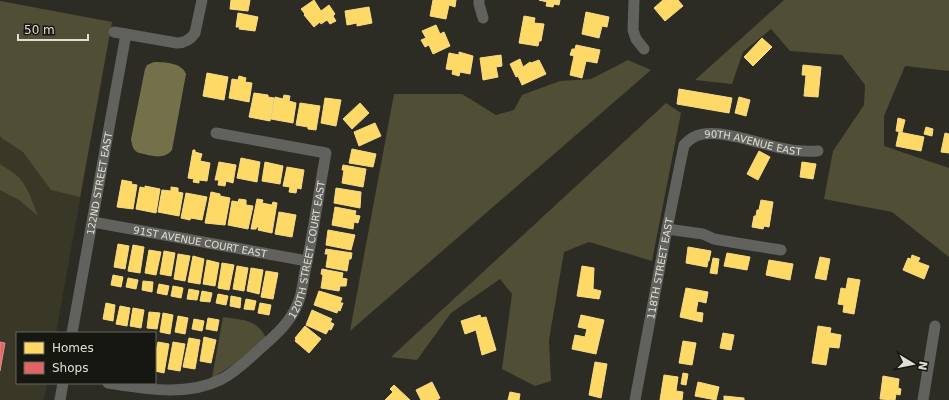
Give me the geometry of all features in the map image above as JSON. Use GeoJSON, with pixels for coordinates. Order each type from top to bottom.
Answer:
{"type":"FeatureCollection","features":[{"type":"Feature","properties":{"kind":"street"},"geometry":{"type":"LineString","coordinates":[[114,32],[181,43],[189,40],[197,29],[202,0]]}},
{"type":"Feature","properties":{"kind":"street"},"geometry":{"type":"LineString","coordinates":[[479,0],[483,18]]}},
{"type":"Feature","properties":{"kind":"street"},"geometry":{"type":"LineString","coordinates":[[634,0],[633,30],[636,39],[644,49]]}},
{"type":"Feature","properties":{"kind":"street","name":"122ND STREET EAST"},"geometry":{"type":"LineString","coordinates":[[72,332],[126,34]]}},
{"type":"Feature","properties":{"kind":"street","name":"120TH STREET COURT EAST"},"geometry":{"type":"LineString","coordinates":[[115,384],[161,391],[185,390],[206,386],[223,379],[241,366],[285,325],[293,314],[299,301],[326,153],[216,133]]}},
{"type":"Feature","properties":{"kind":"street","name":"90TH AVENUE EAST"},"geometry":{"type":"LineString","coordinates":[[690,140],[701,135],[719,134],[804,152],[818,151]]}},
{"type":"Feature","properties":{"kind":"street","name":"118TH STREET EAST"},"geometry":{"type":"LineString","coordinates":[[636,400],[666,229],[684,145],[690,140]]}},
{"type":"Feature","properties":{"kind":"street","name":"91ST AVENUE COURT EAST"},"geometry":{"type":"LineString","coordinates":[[93,222],[307,261]]}},
{"type":"Feature","properties":{"kind":"street"},"geometry":{"type":"LineString","coordinates":[[666,229],[703,234],[737,243],[781,250]]}},
{"type":"Feature","properties":{"kind":"street"},"geometry":{"type":"LineString","coordinates":[[923,400],[935,326]]}},
{"type":"Feature","properties":{"kind":"street"},"geometry":{"type":"LineString","coordinates":[[60,400],[63,384]]}},
{"type":"Feature","properties":{"kind":"shaded area"},"geometry":{"type":"Polygon","coordinates":[[[784,0],[949,0],[949,71],[905,66],[884,116],[884,146],[949,168],[949,257],[892,212],[824,199],[833,151],[864,105],[865,85],[842,55],[790,51],[771,29],[743,52],[732,84],[695,80],[784,0]]]}},
{"type":"Feature","properties":{"kind":"shaded area"},"geometry":{"type":"Polygon","coordinates":[[[0,1],[112,22],[56,332],[16,332],[16,384],[47,384],[44,400],[0,400],[0,1]]]}},
{"type":"Feature","properties":{"kind":"shaded area"},"geometry":{"type":"Polygon","coordinates":[[[0,1],[112,22],[80,197],[51,190],[23,152],[0,136],[0,1]]]}},
{"type":"Feature","properties":{"kind":"shaded area"},"geometry":{"type":"Polygon","coordinates":[[[628,60],[651,70],[350,331],[394,94],[462,94],[496,115],[514,110],[522,95],[560,81],[591,79],[628,60]]]}},
{"type":"Feature","properties":{"kind":"shaded area"},"geometry":{"type":"Polygon","coordinates":[[[154,62],[177,65],[184,70],[186,74],[172,150],[161,156],[152,156],[135,151],[131,139],[145,69],[147,65],[154,62]]]}},
{"type":"Feature","properties":{"kind":"shaded area"},"geometry":{"type":"Polygon","coordinates":[[[666,103],[681,113],[652,261],[589,242],[564,252],[549,340],[551,381],[535,386],[502,369],[512,294],[500,279],[451,313],[417,360],[391,357],[666,103]]]}},
{"type":"Feature","properties":{"kind":"shaded area"},"geometry":{"type":"Polygon","coordinates":[[[0,164],[16,175],[26,187],[38,216],[19,200],[0,190],[0,164]]]}},
{"type":"Feature","properties":{"kind":"shaded area"},"geometry":{"type":"Polygon","coordinates":[[[223,317],[243,320],[253,324],[258,327],[266,338],[241,360],[212,378],[223,317]]]}},
{"type":"Feature","properties":{"kind":"building: Homes"},"geometry":{"type":"Polygon","coordinates":[[[231,0],[250,0],[248,11],[230,9],[231,0]]]}},
{"type":"Feature","properties":{"kind":"building: Homes"},"geometry":{"type":"Polygon","coordinates":[[[314,0],[321,11],[329,5],[335,14],[333,16],[336,21],[330,24],[327,20],[321,24],[320,22],[314,27],[301,9],[314,0]]]}},
{"type":"Feature","properties":{"kind":"building: Homes"},"geometry":{"type":"Polygon","coordinates":[[[433,0],[456,0],[455,7],[449,5],[446,19],[430,16],[433,0]]]}},
{"type":"Feature","properties":{"kind":"building: Homes"},"geometry":{"type":"Polygon","coordinates":[[[539,0],[560,0],[559,5],[554,4],[553,7],[546,6],[547,2],[539,0]]]}},
{"type":"Feature","properties":{"kind":"building: Homes"},"geometry":{"type":"Polygon","coordinates":[[[663,0],[678,0],[683,6],[665,21],[654,8],[663,0]]]}},
{"type":"Feature","properties":{"kind":"building: Homes"},"geometry":{"type":"Polygon","coordinates":[[[369,7],[372,23],[357,26],[357,23],[347,25],[345,11],[369,7]]]}},
{"type":"Feature","properties":{"kind":"building: Homes"},"geometry":{"type":"Polygon","coordinates":[[[586,12],[609,17],[607,27],[602,26],[599,38],[582,34],[586,12]]]}},
{"type":"Feature","properties":{"kind":"building: Homes"},"geometry":{"type":"Polygon","coordinates":[[[238,13],[258,17],[255,31],[239,29],[240,27],[236,27],[238,13]]]}},
{"type":"Feature","properties":{"kind":"building: Homes"},"geometry":{"type":"Polygon","coordinates":[[[524,16],[535,18],[534,23],[544,24],[541,41],[539,41],[538,46],[519,43],[524,16]]]}},
{"type":"Feature","properties":{"kind":"building: Homes"},"geometry":{"type":"Polygon","coordinates":[[[436,25],[440,34],[444,32],[450,46],[433,54],[429,45],[425,47],[421,40],[426,38],[422,31],[436,25]]]}},
{"type":"Feature","properties":{"kind":"building: Homes"},"geometry":{"type":"Polygon","coordinates":[[[762,38],[772,47],[753,66],[744,57],[762,38]]]}},
{"type":"Feature","properties":{"kind":"building: Homes"},"geometry":{"type":"Polygon","coordinates":[[[576,45],[600,50],[597,63],[586,61],[582,78],[570,75],[574,56],[570,55],[572,49],[575,49],[576,45]]]}},
{"type":"Feature","properties":{"kind":"building: Homes"},"geometry":{"type":"Polygon","coordinates":[[[459,52],[473,56],[470,74],[460,72],[459,76],[452,74],[453,70],[446,69],[449,53],[459,55],[459,52]]]}},
{"type":"Feature","properties":{"kind":"building: Homes"},"geometry":{"type":"Polygon","coordinates":[[[501,55],[502,66],[496,67],[498,77],[483,80],[480,58],[501,55]]]}},
{"type":"Feature","properties":{"kind":"building: Homes"},"geometry":{"type":"Polygon","coordinates":[[[520,59],[523,67],[530,62],[539,60],[546,74],[522,85],[518,76],[516,77],[510,64],[520,59]]]}},
{"type":"Feature","properties":{"kind":"building: Homes"},"geometry":{"type":"Polygon","coordinates":[[[803,65],[821,67],[818,97],[804,96],[806,75],[802,75],[803,65]]]}},
{"type":"Feature","properties":{"kind":"building: Homes"},"geometry":{"type":"Polygon","coordinates":[[[207,73],[228,77],[224,100],[203,96],[207,73]]]}},
{"type":"Feature","properties":{"kind":"building: Homes"},"geometry":{"type":"Polygon","coordinates":[[[239,76],[246,78],[245,82],[252,83],[249,102],[229,98],[232,79],[238,80],[239,76]]]}},
{"type":"Feature","properties":{"kind":"building: Homes"},"geometry":{"type":"Polygon","coordinates":[[[679,89],[732,98],[729,113],[677,104],[679,89]]]}},
{"type":"Feature","properties":{"kind":"building: Homes"},"geometry":{"type":"Polygon","coordinates":[[[254,93],[268,95],[268,97],[274,98],[270,121],[249,117],[254,93]]]}},
{"type":"Feature","properties":{"kind":"building: Homes"},"geometry":{"type":"Polygon","coordinates":[[[284,95],[290,96],[289,101],[296,103],[293,123],[271,119],[275,97],[283,99],[284,95]]]}},
{"type":"Feature","properties":{"kind":"building: Homes"},"geometry":{"type":"Polygon","coordinates":[[[739,97],[750,100],[746,116],[735,113],[739,97]]]}},
{"type":"Feature","properties":{"kind":"building: Homes"},"geometry":{"type":"Polygon","coordinates":[[[325,98],[341,100],[336,126],[321,123],[325,98]]]}},
{"type":"Feature","properties":{"kind":"building: Homes"},"geometry":{"type":"Polygon","coordinates":[[[300,103],[320,106],[316,130],[296,125],[300,103]]]}},
{"type":"Feature","properties":{"kind":"building: Homes"},"geometry":{"type":"Polygon","coordinates":[[[360,103],[369,113],[352,129],[343,119],[360,103]]]}},
{"type":"Feature","properties":{"kind":"building: Homes"},"geometry":{"type":"Polygon","coordinates":[[[898,118],[905,120],[902,132],[896,131],[898,118]]]}},
{"type":"Feature","properties":{"kind":"building: Homes"},"geometry":{"type":"Polygon","coordinates":[[[375,123],[381,136],[359,146],[354,132],[375,123]]]}},
{"type":"Feature","properties":{"kind":"building: Homes"},"geometry":{"type":"Polygon","coordinates":[[[926,127],[933,129],[932,136],[924,134],[926,127]]]}},
{"type":"Feature","properties":{"kind":"building: Homes"},"geometry":{"type":"Polygon","coordinates":[[[899,132],[924,137],[921,151],[896,146],[899,132]]]}},
{"type":"Feature","properties":{"kind":"building: Homes"},"geometry":{"type":"Polygon","coordinates":[[[945,133],[949,134],[949,153],[941,152],[945,133]]]}},
{"type":"Feature","properties":{"kind":"building: Homes"},"geometry":{"type":"Polygon","coordinates":[[[352,149],[376,154],[373,167],[349,163],[352,149]]]}},
{"type":"Feature","properties":{"kind":"building: Homes"},"geometry":{"type":"Polygon","coordinates":[[[193,150],[202,154],[200,161],[210,163],[207,181],[199,180],[199,183],[193,182],[194,179],[188,178],[193,150]]]}},
{"type":"Feature","properties":{"kind":"building: Homes"},"geometry":{"type":"Polygon","coordinates":[[[759,151],[770,157],[758,180],[747,174],[759,151]]]}},
{"type":"Feature","properties":{"kind":"building: Homes"},"geometry":{"type":"Polygon","coordinates":[[[241,158],[260,162],[257,182],[237,178],[241,158]]]}},
{"type":"Feature","properties":{"kind":"building: Homes"},"geometry":{"type":"Polygon","coordinates":[[[219,162],[236,165],[233,183],[226,181],[225,186],[218,185],[219,180],[215,180],[219,162]]]}},
{"type":"Feature","properties":{"kind":"building: Homes"},"geometry":{"type":"Polygon","coordinates":[[[265,162],[283,166],[280,184],[262,181],[265,162]]]}},
{"type":"Feature","properties":{"kind":"building: Homes"},"geometry":{"type":"Polygon","coordinates":[[[802,162],[816,164],[813,179],[800,177],[802,162]]]}},
{"type":"Feature","properties":{"kind":"building: Homes"},"geometry":{"type":"Polygon","coordinates":[[[343,165],[366,169],[363,187],[342,183],[344,170],[342,170],[343,165]]]}},
{"type":"Feature","properties":{"kind":"building: Homes"},"geometry":{"type":"Polygon","coordinates":[[[287,167],[304,170],[301,189],[297,188],[296,193],[289,192],[290,187],[283,186],[287,167]]]}},
{"type":"Feature","properties":{"kind":"building: Homes"},"geometry":{"type":"Polygon","coordinates":[[[122,180],[132,182],[131,184],[137,185],[133,209],[117,207],[122,180]]]}},
{"type":"Feature","properties":{"kind":"building: Homes"},"geometry":{"type":"Polygon","coordinates":[[[145,186],[160,189],[156,213],[136,209],[140,187],[145,188],[145,186]]]}},
{"type":"Feature","properties":{"kind":"building: Homes"},"geometry":{"type":"Polygon","coordinates":[[[171,187],[178,188],[178,192],[183,193],[179,216],[158,212],[162,190],[171,191],[171,187]]]}},
{"type":"Feature","properties":{"kind":"building: Homes"},"geometry":{"type":"Polygon","coordinates":[[[336,188],[361,192],[360,208],[334,203],[336,188]]]}},
{"type":"Feature","properties":{"kind":"building: Homes"},"geometry":{"type":"Polygon","coordinates":[[[211,192],[230,198],[225,225],[205,223],[211,192]]]}},
{"type":"Feature","properties":{"kind":"building: Homes"},"geometry":{"type":"Polygon","coordinates":[[[186,193],[207,197],[202,220],[181,218],[186,193]]]}},
{"type":"Feature","properties":{"kind":"building: Homes"},"geometry":{"type":"Polygon","coordinates":[[[239,199],[246,200],[246,205],[253,206],[248,229],[228,225],[232,201],[238,202],[239,199]]]}},
{"type":"Feature","properties":{"kind":"building: Homes"},"geometry":{"type":"Polygon","coordinates":[[[257,199],[263,200],[262,203],[272,205],[273,202],[277,203],[272,233],[258,230],[259,227],[256,229],[251,229],[257,199]]]}},
{"type":"Feature","properties":{"kind":"building: Homes"},"geometry":{"type":"Polygon","coordinates":[[[761,200],[773,202],[769,227],[764,226],[763,229],[752,227],[754,216],[756,216],[757,210],[759,210],[761,200]]]}},
{"type":"Feature","properties":{"kind":"building: Homes"},"geometry":{"type":"Polygon","coordinates":[[[335,207],[356,211],[355,215],[360,216],[358,223],[354,222],[353,229],[332,225],[335,207]]]}},
{"type":"Feature","properties":{"kind":"building: Homes"},"geometry":{"type":"Polygon","coordinates":[[[279,212],[296,215],[292,237],[275,234],[279,212]]]}},
{"type":"Feature","properties":{"kind":"building: Homes"},"geometry":{"type":"Polygon","coordinates":[[[328,230],[355,235],[351,250],[326,245],[328,230]]]}},
{"type":"Feature","properties":{"kind":"building: Homes"},"geometry":{"type":"Polygon","coordinates":[[[118,244],[129,246],[125,269],[114,267],[118,244]]]}},
{"type":"Feature","properties":{"kind":"building: Homes"},"geometry":{"type":"Polygon","coordinates":[[[133,245],[144,247],[140,273],[128,271],[133,245]]]}},
{"type":"Feature","properties":{"kind":"building: Homes"},"geometry":{"type":"Polygon","coordinates":[[[688,247],[711,251],[707,267],[686,263],[688,247]]]}},
{"type":"Feature","properties":{"kind":"building: Homes"},"geometry":{"type":"Polygon","coordinates":[[[326,249],[352,253],[351,259],[349,259],[347,271],[326,267],[328,254],[325,254],[326,249]]]}},
{"type":"Feature","properties":{"kind":"building: Homes"},"geometry":{"type":"Polygon","coordinates":[[[149,250],[161,252],[156,275],[145,273],[149,250]]]}},
{"type":"Feature","properties":{"kind":"building: Homes"},"geometry":{"type":"Polygon","coordinates":[[[164,251],[175,253],[171,276],[160,274],[164,251]]]}},
{"type":"Feature","properties":{"kind":"building: Homes"},"geometry":{"type":"Polygon","coordinates":[[[727,253],[750,257],[747,270],[724,266],[727,253]]]}},
{"type":"Feature","properties":{"kind":"building: Homes"},"geometry":{"type":"Polygon","coordinates":[[[178,254],[190,256],[185,281],[174,279],[178,254]]]}},
{"type":"Feature","properties":{"kind":"building: Homes"},"geometry":{"type":"Polygon","coordinates":[[[912,255],[920,258],[918,262],[929,266],[924,279],[903,270],[908,258],[911,259],[912,255]]]}},
{"type":"Feature","properties":{"kind":"building: Homes"},"geometry":{"type":"Polygon","coordinates":[[[193,256],[204,259],[200,284],[188,282],[193,256]]]}},
{"type":"Feature","properties":{"kind":"building: Homes"},"geometry":{"type":"Polygon","coordinates":[[[820,257],[830,259],[826,280],[815,278],[820,257]]]}},
{"type":"Feature","properties":{"kind":"building: Homes"},"geometry":{"type":"Polygon","coordinates":[[[713,258],[719,259],[717,274],[710,273],[713,258]]]}},
{"type":"Feature","properties":{"kind":"building: Homes"},"geometry":{"type":"Polygon","coordinates":[[[207,260],[219,263],[215,286],[203,284],[207,260]]]}},
{"type":"Feature","properties":{"kind":"building: Homes"},"geometry":{"type":"Polygon","coordinates":[[[769,260],[793,264],[790,280],[766,275],[769,260]]]}},
{"type":"Feature","properties":{"kind":"building: Homes"},"geometry":{"type":"Polygon","coordinates":[[[222,263],[234,265],[229,290],[218,288],[222,263]]]}},
{"type":"Feature","properties":{"kind":"building: Homes"},"geometry":{"type":"Polygon","coordinates":[[[237,266],[248,268],[244,291],[233,289],[237,266]]]}},
{"type":"Feature","properties":{"kind":"building: Homes"},"geometry":{"type":"Polygon","coordinates":[[[582,266],[594,268],[593,289],[601,291],[599,299],[577,296],[582,266]]]}},
{"type":"Feature","properties":{"kind":"building: Homes"},"geometry":{"type":"Polygon","coordinates":[[[251,268],[263,270],[259,294],[247,291],[251,268]]]}},
{"type":"Feature","properties":{"kind":"building: Homes"},"geometry":{"type":"Polygon","coordinates":[[[322,269],[343,273],[342,278],[347,279],[346,286],[340,286],[339,291],[321,288],[323,275],[321,274],[322,269]]]}},
{"type":"Feature","properties":{"kind":"building: Homes"},"geometry":{"type":"Polygon","coordinates":[[[266,271],[278,273],[273,299],[261,297],[266,271]]]}},
{"type":"Feature","properties":{"kind":"building: Homes"},"geometry":{"type":"Polygon","coordinates":[[[113,275],[123,277],[121,287],[111,285],[113,275]]]}},
{"type":"Feature","properties":{"kind":"building: Homes"},"geometry":{"type":"Polygon","coordinates":[[[128,278],[138,280],[136,289],[126,287],[128,278]]]}},
{"type":"Feature","properties":{"kind":"building: Homes"},"geometry":{"type":"Polygon","coordinates":[[[848,278],[860,280],[854,314],[843,312],[844,305],[838,304],[841,288],[846,289],[848,278]]]}},
{"type":"Feature","properties":{"kind":"building: Homes"},"geometry":{"type":"Polygon","coordinates":[[[143,281],[153,282],[152,292],[142,290],[143,281]]]}},
{"type":"Feature","properties":{"kind":"building: Homes"},"geometry":{"type":"Polygon","coordinates":[[[159,284],[169,286],[167,295],[157,293],[159,284]]]}},
{"type":"Feature","properties":{"kind":"building: Homes"},"geometry":{"type":"Polygon","coordinates":[[[173,286],[183,288],[181,298],[171,296],[173,286]]]}},
{"type":"Feature","properties":{"kind":"building: Homes"},"geometry":{"type":"Polygon","coordinates":[[[686,288],[708,292],[706,303],[698,301],[696,312],[703,313],[702,322],[680,317],[686,288]]]}},
{"type":"Feature","properties":{"kind":"building: Homes"},"geometry":{"type":"Polygon","coordinates":[[[189,289],[199,291],[197,300],[187,299],[189,289]]]}},
{"type":"Feature","properties":{"kind":"building: Homes"},"geometry":{"type":"Polygon","coordinates":[[[202,291],[212,293],[210,302],[200,301],[202,291]]]}},
{"type":"Feature","properties":{"kind":"building: Homes"},"geometry":{"type":"Polygon","coordinates":[[[319,291],[342,298],[340,303],[343,303],[340,311],[338,310],[337,313],[314,305],[319,291]]]}},
{"type":"Feature","properties":{"kind":"building: Homes"},"geometry":{"type":"Polygon","coordinates":[[[218,294],[228,296],[226,305],[216,303],[218,294]]]}},
{"type":"Feature","properties":{"kind":"building: Homes"},"geometry":{"type":"Polygon","coordinates":[[[231,296],[241,298],[240,308],[230,306],[231,296]]]}},
{"type":"Feature","properties":{"kind":"building: Homes"},"geometry":{"type":"Polygon","coordinates":[[[246,299],[256,301],[254,310],[244,309],[246,299]]]}},
{"type":"Feature","properties":{"kind":"building: Homes"},"geometry":{"type":"Polygon","coordinates":[[[106,303],[115,305],[113,321],[103,319],[106,303]]]}},
{"type":"Feature","properties":{"kind":"building: Homes"},"geometry":{"type":"Polygon","coordinates":[[[260,303],[271,305],[269,315],[258,313],[260,303]]]}},
{"type":"Feature","properties":{"kind":"building: Homes"},"geometry":{"type":"Polygon","coordinates":[[[120,306],[130,308],[127,326],[116,324],[120,306]]]}},
{"type":"Feature","properties":{"kind":"building: Homes"},"geometry":{"type":"Polygon","coordinates":[[[133,308],[144,310],[141,328],[130,326],[133,308]]]}},
{"type":"Feature","properties":{"kind":"building: Homes"},"geometry":{"type":"Polygon","coordinates":[[[312,310],[332,319],[330,322],[334,324],[331,330],[329,329],[326,334],[306,325],[312,310]]]}},
{"type":"Feature","properties":{"kind":"building: Homes"},"geometry":{"type":"Polygon","coordinates":[[[149,312],[160,313],[157,329],[147,328],[149,312]]]}},
{"type":"Feature","properties":{"kind":"building: Homes"},"geometry":{"type":"Polygon","coordinates":[[[163,313],[173,315],[170,334],[160,332],[163,313]]]}},
{"type":"Feature","properties":{"kind":"building: Homes"},"geometry":{"type":"Polygon","coordinates":[[[480,315],[481,318],[486,317],[496,350],[482,355],[476,330],[465,334],[461,321],[480,315]]]}},
{"type":"Feature","properties":{"kind":"building: Homes"},"geometry":{"type":"Polygon","coordinates":[[[581,315],[604,320],[596,354],[572,349],[575,335],[585,337],[587,329],[578,327],[581,315]]]}},
{"type":"Feature","properties":{"kind":"building: Homes"},"geometry":{"type":"Polygon","coordinates":[[[178,316],[188,318],[185,334],[175,332],[178,316]]]}},
{"type":"Feature","properties":{"kind":"building: Homes"},"geometry":{"type":"Polygon","coordinates":[[[208,318],[219,320],[217,331],[206,329],[208,318]]]}},
{"type":"Feature","properties":{"kind":"building: Homes"},"geometry":{"type":"Polygon","coordinates":[[[194,319],[204,321],[202,331],[192,329],[194,319]]]}},
{"type":"Feature","properties":{"kind":"building: Homes"},"geometry":{"type":"Polygon","coordinates":[[[305,326],[321,339],[309,353],[295,341],[295,338],[305,326]]]}},
{"type":"Feature","properties":{"kind":"building: Homes"},"geometry":{"type":"Polygon","coordinates":[[[818,326],[831,328],[830,333],[841,335],[839,348],[829,347],[826,365],[812,363],[818,326]]]}},
{"type":"Feature","properties":{"kind":"building: Homes"},"geometry":{"type":"Polygon","coordinates":[[[723,333],[734,335],[731,350],[720,348],[723,333]]]}},
{"type":"Feature","properties":{"kind":"building: Homes"},"geometry":{"type":"Polygon","coordinates":[[[204,337],[216,340],[211,363],[200,361],[204,337]]]}},
{"type":"Feature","properties":{"kind":"building: Homes"},"geometry":{"type":"Polygon","coordinates":[[[189,338],[200,340],[195,369],[183,367],[189,338]]]}},
{"type":"Feature","properties":{"kind":"building: Homes"},"geometry":{"type":"Polygon","coordinates":[[[683,341],[696,343],[692,365],[679,363],[683,341]]]}},
{"type":"Feature","properties":{"kind":"building: Homes"},"geometry":{"type":"Polygon","coordinates":[[[158,342],[169,344],[164,373],[156,371],[156,351],[158,342]]]}},
{"type":"Feature","properties":{"kind":"building: Homes"},"geometry":{"type":"Polygon","coordinates":[[[173,342],[185,344],[180,371],[168,369],[173,342]]]}},
{"type":"Feature","properties":{"kind":"building: Homes"},"geometry":{"type":"Polygon","coordinates":[[[595,362],[607,364],[601,398],[589,395],[595,362]]]}},
{"type":"Feature","properties":{"kind":"building: Homes"},"geometry":{"type":"Polygon","coordinates":[[[683,373],[688,374],[686,385],[681,384],[683,373]]]}},
{"type":"Feature","properties":{"kind":"building: Homes"},"geometry":{"type":"Polygon","coordinates":[[[664,375],[678,377],[676,391],[683,392],[682,400],[660,400],[664,375]]]}},
{"type":"Feature","properties":{"kind":"building: Homes"},"geometry":{"type":"Polygon","coordinates":[[[883,376],[899,379],[898,388],[901,389],[900,395],[896,394],[895,400],[880,399],[883,376]]]}},
{"type":"Feature","properties":{"kind":"building: Homes"},"geometry":{"type":"Polygon","coordinates":[[[432,382],[440,398],[437,400],[421,400],[416,390],[432,382]]]}},
{"type":"Feature","properties":{"kind":"building: Homes"},"geometry":{"type":"Polygon","coordinates":[[[698,382],[719,387],[716,400],[695,396],[698,382]]]}},
{"type":"Feature","properties":{"kind":"building: Homes"},"geometry":{"type":"Polygon","coordinates":[[[394,385],[410,400],[385,400],[393,392],[390,389],[394,385]]]}},
{"type":"Feature","properties":{"kind":"building: Homes"},"geometry":{"type":"Polygon","coordinates":[[[510,392],[520,394],[519,400],[508,400],[510,392]]]}},
{"type":"Feature","properties":{"kind":"building: Homes"},"geometry":{"type":"Polygon","coordinates":[[[724,396],[744,398],[744,400],[724,400],[724,396]]]}},
{"type":"Feature","properties":{"kind":"building: Shops"},"geometry":{"type":"Polygon","coordinates":[[[0,342],[5,343],[0,371],[0,342]]]}}]}
